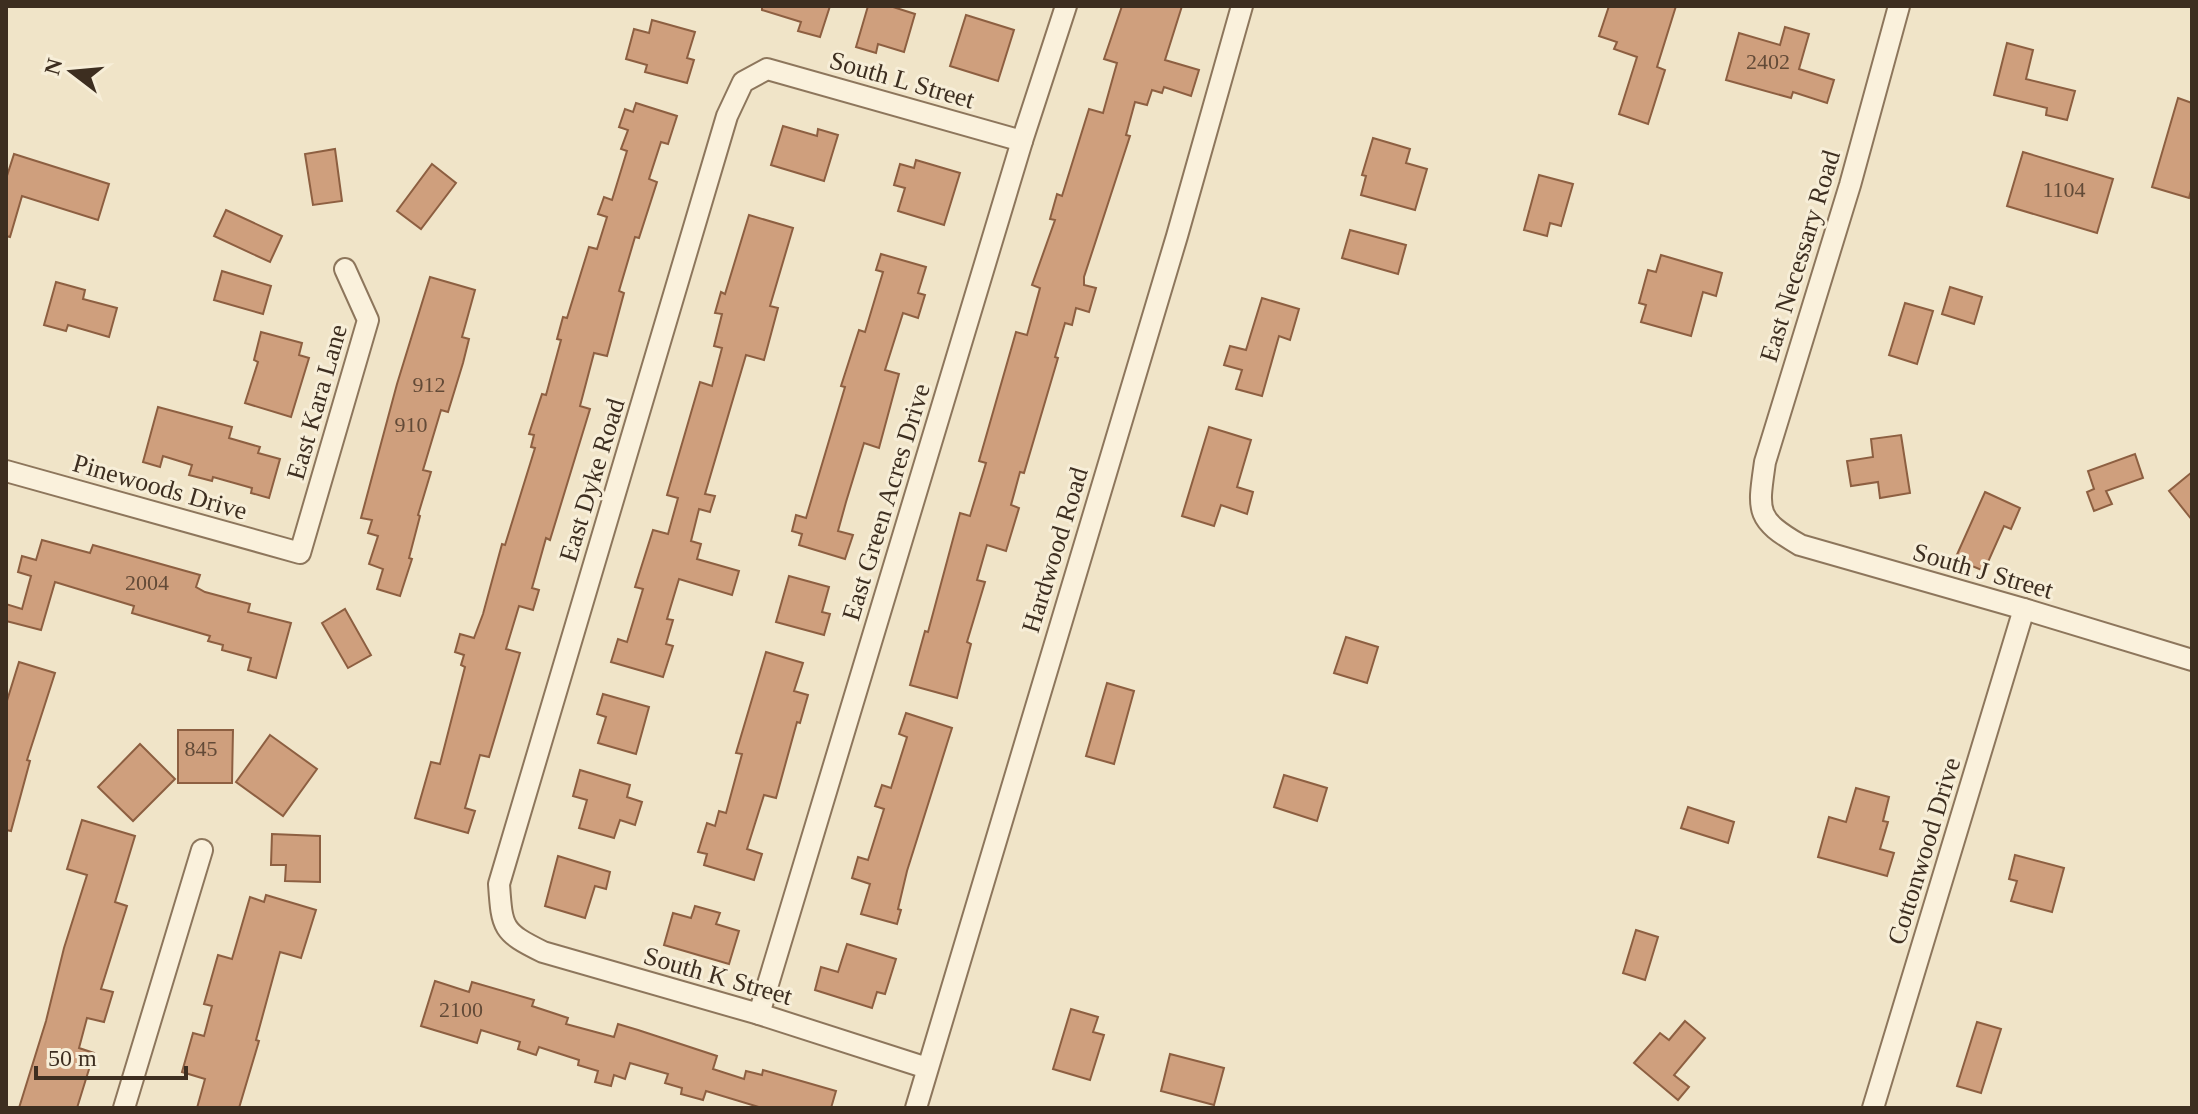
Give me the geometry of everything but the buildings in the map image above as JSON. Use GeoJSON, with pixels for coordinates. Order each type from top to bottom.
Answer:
{"type":"FeatureCollection","features":[{"type":"Feature","properties":{"kind":"street","name":"East Green Acres Drive"},"geometry":{"type":"LineString","coordinates":[[759,1014],[1022,141],[1066,6]]}},
{"type":"Feature","properties":{"kind":"street","name":"Hardwood Road"},"geometry":{"type":"LineString","coordinates":[[916,1108],[1177,236],[1242,6]]}},
{"type":"Feature","properties":{"kind":"street","name":"East Necessary Road"},"geometry":{"type":"LineString","coordinates":[[1766,521],[1760,496],[1765,462],[1850,185],[1899,6]]}},
{"type":"Feature","properties":{"kind":"street","name":"South L Street"},"geometry":{"type":"LineString","coordinates":[[767,69],[1022,141]]}},
{"type":"Feature","properties":{"kind":"street","name":"East Dyke Road"},"geometry":{"type":"LineString","coordinates":[[502,922],[499,884],[727,116],[743,82],[767,69]]}},
{"type":"Feature","properties":{"kind":"street","name":"East Kara Lane"},"geometry":{"type":"LineString","coordinates":[[300,553],[368,320],[345,269]]}},
{"type":"Feature","properties":{"kind":"street","name":"Pinewoods Drive"},"geometry":{"type":"LineString","coordinates":[[6,471],[300,553]]}},
{"type":"Feature","properties":{"kind":"street","name":"South J Street"},"geometry":{"type":"LineString","coordinates":[[1766,521],[1777,532],[1800,545],[2192,660]]}},
{"type":"Feature","properties":{"kind":"street","name":"Cottonwood Drive"},"geometry":{"type":"LineString","coordinates":[[1873,1108],[2024,609]]}},
{"type":"Feature","properties":{"kind":"street"},"geometry":{"type":"LineString","coordinates":[[124,1108],[202,850]]}},
{"type":"Feature","properties":{"kind":"street","name":"South K Street"},"geometry":{"type":"LineString","coordinates":[[502,922],[520,941],[543,952],[759,1014],[927,1068]]}}]}
